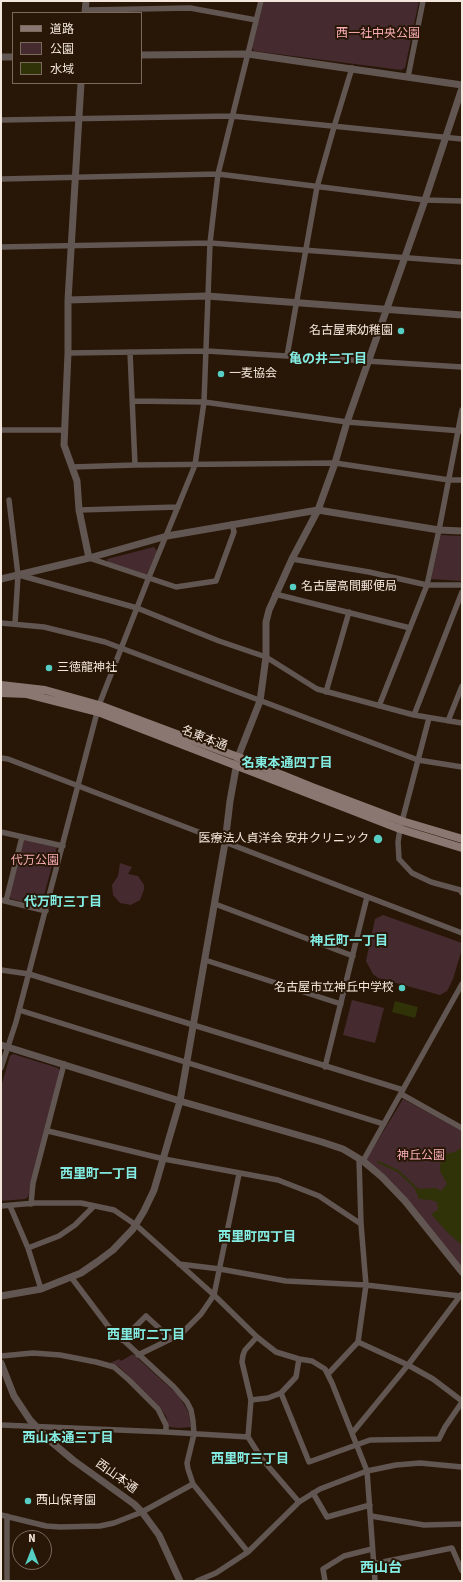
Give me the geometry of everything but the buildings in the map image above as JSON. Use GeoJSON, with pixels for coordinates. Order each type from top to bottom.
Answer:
{"type":"FeatureCollection","features":[{"type":"Feature","properties":{"kind":"main road","name":"名東本通"},"geometry":{"type":"LineString","coordinates":[[1,685],[45,690],[99,708],[462,848]]}},
{"type":"Feature","properties":{"kind":"main road","name":"名東本通"},"geometry":{"type":"LineString","coordinates":[[1,693],[27,694],[99,708]]}},
{"type":"Feature","properties":{"kind":"main road","name":"名東本通"},"geometry":{"type":"LineString","coordinates":[[401,825],[462,839]]}},
{"type":"Feature","properties":{"kind":"street"},"geometry":{"type":"LineString","coordinates":[[86,1],[86,12],[190,8],[256,20]]}},
{"type":"Feature","properties":{"kind":"street"},"geometry":{"type":"LineString","coordinates":[[1,1068],[4,1046],[19,1010],[99,708],[149,577],[195,465],[204,402],[210,243],[218,174],[261,1]]}},
{"type":"Feature","properties":{"kind":"street"},"geometry":{"type":"LineString","coordinates":[[408,77],[423,1]]}},
{"type":"Feature","properties":{"kind":"street"},"geometry":{"type":"LineString","coordinates":[[142,55],[248,54],[462,85]]}},
{"type":"Feature","properties":{"kind":"street"},"geometry":{"type":"LineString","coordinates":[[1,57],[12,57]]}},
{"type":"Feature","properties":{"kind":"street"},"geometry":{"type":"LineString","coordinates":[[287,356],[295,303],[317,187],[352,68]]}},
{"type":"Feature","properties":{"kind":"street"},"geometry":{"type":"LineString","coordinates":[[81,84],[68,300],[68,353],[64,445],[77,481],[79,510],[89,558]]}},
{"type":"Feature","properties":{"kind":"street"},"geometry":{"type":"LineString","coordinates":[[1,1296],[41,1289],[82,1273],[113,1250],[136,1225],[154,1190],[180,1101],[188,1061],[225,843],[237,761],[260,701],[266,657],[266,622],[275,594],[318,510],[462,88]]}},
{"type":"Feature","properties":{"kind":"street"},"geometry":{"type":"LineString","coordinates":[[1,120],[232,116],[462,139]]}},
{"type":"Feature","properties":{"kind":"street"},"geometry":{"type":"LineString","coordinates":[[1,179],[218,174],[425,200],[462,201]]}},
{"type":"Feature","properties":{"kind":"street"},"geometry":{"type":"LineString","coordinates":[[1,247],[210,243],[462,262]]}},
{"type":"Feature","properties":{"kind":"street"},"geometry":{"type":"LineString","coordinates":[[68,300],[207,296],[462,315]]}},
{"type":"Feature","properties":{"kind":"street"},"geometry":{"type":"LineString","coordinates":[[68,353],[207,351],[462,367]]}},
{"type":"Feature","properties":{"kind":"street"},"geometry":{"type":"LineString","coordinates":[[130,352],[135,465]]}},
{"type":"Feature","properties":{"kind":"street"},"geometry":{"type":"LineString","coordinates":[[133,401],[204,402],[347,422],[460,431]]}},
{"type":"Feature","properties":{"kind":"street"},"geometry":{"type":"LineString","coordinates":[[379,706],[427,585],[460,431],[462,410]]}},
{"type":"Feature","properties":{"kind":"street"},"geometry":{"type":"LineString","coordinates":[[1,430],[64,430]]}},
{"type":"Feature","properties":{"kind":"street"},"geometry":{"type":"LineString","coordinates":[[72,467],[335,463],[449,480],[462,480]]}},
{"type":"Feature","properties":{"kind":"street"},"geometry":{"type":"LineString","coordinates":[[9,500],[18,575],[16,624]]}},
{"type":"Feature","properties":{"kind":"street"},"geometry":{"type":"LineString","coordinates":[[79,510],[178,507]]}},
{"type":"Feature","properties":{"kind":"street"},"geometry":{"type":"LineString","coordinates":[[1,578],[89,558],[167,536],[318,510],[439,530],[462,531]]}},
{"type":"Feature","properties":{"kind":"street"},"geometry":{"type":"LineString","coordinates":[[89,558],[176,586],[216,581],[234,532],[232,524]]}},
{"type":"Feature","properties":{"kind":"street"},"geometry":{"type":"LineString","coordinates":[[292,559],[369,572],[427,585],[462,585]]}},
{"type":"Feature","properties":{"kind":"street"},"geometry":{"type":"LineString","coordinates":[[18,575],[137,608],[219,641],[266,657],[317,689],[414,715],[462,723]]}},
{"type":"Feature","properties":{"kind":"street"},"geometry":{"type":"LineString","coordinates":[[414,715],[462,592]]}},
{"type":"Feature","properties":{"kind":"street"},"geometry":{"type":"LineString","coordinates":[[275,594],[410,628]]}},
{"type":"Feature","properties":{"kind":"street"},"geometry":{"type":"LineString","coordinates":[[326,692],[349,612]]}},
{"type":"Feature","properties":{"kind":"street"},"geometry":{"type":"LineString","coordinates":[[1,623],[44,627],[105,642],[418,760],[462,767]]}},
{"type":"Feature","properties":{"kind":"street"},"geometry":{"type":"LineString","coordinates":[[448,721],[462,686]]}},
{"type":"Feature","properties":{"kind":"street"},"geometry":{"type":"LineString","coordinates":[[429,718],[401,825],[398,853],[399,859],[412,873],[431,882],[460,890],[462,893]]}},
{"type":"Feature","properties":{"kind":"street"},"geometry":{"type":"LineString","coordinates":[[1,758],[8,759],[462,933]]}},
{"type":"Feature","properties":{"kind":"street"},"geometry":{"type":"LineString","coordinates":[[1,832],[63,846]]}},
{"type":"Feature","properties":{"kind":"street"},"geometry":{"type":"LineString","coordinates":[[22,837],[3,900],[46,911]]}},
{"type":"Feature","properties":{"kind":"street"},"geometry":{"type":"LineString","coordinates":[[325,1067],[367,897]]}},
{"type":"Feature","properties":{"kind":"street"},"geometry":{"type":"LineString","coordinates":[[215,904],[353,956]]}},
{"type":"Feature","properties":{"kind":"street"},"geometry":{"type":"LineString","coordinates":[[205,960],[341,1004]]}},
{"type":"Feature","properties":{"kind":"street"},"geometry":{"type":"LineString","coordinates":[[1,970],[29,974],[402,1092],[462,1128]]}},
{"type":"Feature","properties":{"kind":"street"},"geometry":{"type":"LineString","coordinates":[[328,1374],[358,1342],[366,1285],[361,1224],[361,1160],[384,1124],[462,984]]}},
{"type":"Feature","properties":{"kind":"street"},"geometry":{"type":"LineString","coordinates":[[19,1010],[188,1061],[384,1124]]}},
{"type":"Feature","properties":{"kind":"street"},"geometry":{"type":"LineString","coordinates":[[4,1046],[180,1101],[343,1149],[361,1160],[382,1177],[405,1201],[462,1272]]}},
{"type":"Feature","properties":{"kind":"street"},"geometry":{"type":"LineString","coordinates":[[31,1204],[33,1183],[48,1131],[64,1064]]}},
{"type":"Feature","properties":{"kind":"street"},"geometry":{"type":"LineString","coordinates":[[48,1131],[164,1159],[278,1180],[302,1188],[319,1196],[361,1224]]}},
{"type":"Feature","properties":{"kind":"street"},"geometry":{"type":"LineString","coordinates":[[138,1355],[181,1334],[201,1314],[214,1295],[239,1174]]}},
{"type":"Feature","properties":{"kind":"street"},"geometry":{"type":"LineString","coordinates":[[1,1206],[81,1203],[114,1210],[136,1225],[214,1295],[257,1337],[276,1352],[299,1359],[312,1361],[325,1369],[353,1432],[368,1471],[375,1581]]}},
{"type":"Feature","properties":{"kind":"street"},"geometry":{"type":"LineString","coordinates":[[10,1206],[28,1248],[41,1289]]}},
{"type":"Feature","properties":{"kind":"street"},"geometry":{"type":"LineString","coordinates":[[28,1248],[59,1236],[75,1226],[94,1206]]}},
{"type":"Feature","properties":{"kind":"street"},"geometry":{"type":"LineString","coordinates":[[179,1264],[220,1269],[286,1282],[366,1285],[461,1295]]}},
{"type":"Feature","properties":{"kind":"street"},"geometry":{"type":"LineString","coordinates":[[71,1277],[108,1326],[174,1387],[184,1399],[191,1410],[194,1434],[187,1463],[193,1484],[248,1552]]}},
{"type":"Feature","properties":{"kind":"street"},"geometry":{"type":"LineString","coordinates":[[353,1432],[408,1366],[461,1295]]}},
{"type":"Feature","properties":{"kind":"street"},"geometry":{"type":"LineString","coordinates":[[122,1340],[146,1316],[171,1339]]}},
{"type":"Feature","properties":{"kind":"street"},"geometry":{"type":"LineString","coordinates":[[257,1337],[245,1350],[242,1362],[251,1400],[248,1437],[262,1459],[299,1502]]}},
{"type":"Feature","properties":{"kind":"street"},"geometry":{"type":"LineString","coordinates":[[281,1393],[309,1462],[370,1440],[438,1439],[462,1402],[433,1379],[358,1342]]}},
{"type":"Feature","properties":{"kind":"street"},"geometry":{"type":"LineString","coordinates":[[1,1356],[33,1353],[60,1354],[114,1367],[158,1409],[166,1425],[166,1432]]}},
{"type":"Feature","properties":{"kind":"street"},"geometry":{"type":"LineString","coordinates":[[251,1400],[268,1398],[281,1393],[296,1376],[299,1359]]}},
{"type":"Feature","properties":{"kind":"street","name":"西山本通"},"geometry":{"type":"LineString","coordinates":[[1,1363],[14,1396],[30,1420],[60,1449],[124,1496],[142,1512],[159,1535],[180,1581]]}},
{"type":"Feature","properties":{"kind":"street"},"geometry":{"type":"LineString","coordinates":[[1,1425],[248,1437]]}},
{"type":"Feature","properties":{"kind":"street"},"geometry":{"type":"LineString","coordinates":[[197,1581],[216,1573],[248,1552],[299,1502],[320,1489],[368,1471],[396,1465],[420,1463],[462,1467]]}},
{"type":"Feature","properties":{"kind":"street"},"geometry":{"type":"LineString","coordinates":[[1,1515],[46,1526],[74,1527],[114,1523],[142,1512],[193,1484]]}},
{"type":"Feature","properties":{"kind":"street"},"geometry":{"type":"LineString","coordinates":[[313,1493],[327,1517],[370,1505]]}},
{"type":"Feature","properties":{"kind":"street"},"geometry":{"type":"LineString","coordinates":[[7,1516],[7,1581]]}},
{"type":"Feature","properties":{"kind":"street"},"geometry":{"type":"LineString","coordinates":[[371,1516],[424,1525],[462,1524]]}},
{"type":"Feature","properties":{"kind":"street"},"geometry":{"type":"LineString","coordinates":[[374,1564],[452,1548],[459,1559],[462,1571]]}},
{"type":"Feature","properties":{"kind":"street"},"geometry":{"type":"LineString","coordinates":[[325,1581],[323,1569],[344,1556],[372,1549]]}},
{"type":"Feature","properties":{"kind":"green space","name":"西一社中央公園"},"geometry":{"type":"Polygon","coordinates":[[[264,1],[419,1],[405,68],[401,70],[254,51],[252,48],[264,1]]]}},
{"type":"Feature","properties":{"kind":"green space"},"geometry":{"type":"Polygon","coordinates":[[[441,535],[462,536],[462,581],[431,579],[441,535]]]}},
{"type":"Feature","properties":{"kind":"green space"},"geometry":{"type":"Polygon","coordinates":[[[154,547],[157,551],[147,574],[143,576],[108,564],[107,559],[154,547]]]}},
{"type":"Feature","properties":{"kind":"green space","name":"代万公園"},"geometry":{"type":"Polygon","coordinates":[[[23,839],[57,847],[42,903],[39,906],[9,897],[23,839]]]}},
{"type":"Feature","properties":{"kind":"green space"},"geometry":{"type":"Polygon","coordinates":[[[120,863],[132,867],[128,874],[138,876],[144,885],[144,890],[140,900],[131,905],[120,903],[113,895],[112,885],[118,876],[120,863]]]}},
{"type":"Feature","properties":{"kind":"green space"},"geometry":{"type":"Polygon","coordinates":[[[383,915],[462,943],[462,949],[453,979],[447,991],[440,995],[378,978],[373,974],[366,961],[375,919],[383,915]]]}},
{"type":"Feature","properties":{"kind":"green space"},"geometry":{"type":"Polygon","coordinates":[[[352,1000],[384,1008],[375,1043],[343,1035],[352,1000]]]}},
{"type":"Feature","properties":{"kind":"green space"},"geometry":{"type":"Polygon","coordinates":[[[13,1054],[58,1068],[60,1071],[28,1197],[25,1199],[1,1201],[1,1087],[10,1056],[13,1054]]]}},
{"type":"Feature","properties":{"kind":"green space","name":"神丘公園"},"geometry":{"type":"Polygon","coordinates":[[[403,1099],[462,1131],[462,1267],[366,1160],[403,1099]]]}},
{"type":"Feature","properties":{"kind":"green space"},"geometry":{"type":"Polygon","coordinates":[[[133,1354],[179,1396],[188,1411],[191,1427],[169,1427],[166,1416],[159,1406],[118,1366],[110,1363],[119,1359],[121,1361],[133,1354]]]}},
{"type":"Feature","properties":{"kind":"water"},"geometry":{"type":"Polygon","coordinates":[[[395,1001],[418,1007],[415,1018],[392,1012],[395,1001]]]}},
{"type":"Feature","properties":{"kind":"water"},"geometry":{"type":"Polygon","coordinates":[[[462,1147],[462,1245],[449,1234],[431,1214],[438,1210],[437,1202],[419,1199],[415,1189],[436,1188],[441,1191],[447,1184],[440,1171],[441,1157],[443,1154],[455,1152],[462,1147]]]}},
{"type":"Feature","properties":{"kind":"waterway"},"geometry":{"type":"LineString","coordinates":[[378,1162],[398,1171],[417,1189]]}},
{"type":"Feature","properties":{"kind":"place","name":"名古屋東幼稚園"},"geometry":{"type":"Point","coordinates":[401,331]}},
{"type":"Feature","properties":{"kind":"place","name":"一麦協会"},"geometry":{"type":"Point","coordinates":[221,374]}},
{"type":"Feature","properties":{"kind":"place","name":"名古屋高間郵便局"},"geometry":{"type":"Point","coordinates":[293,587]}},
{"type":"Feature","properties":{"kind":"place","name":"三徳龍神社"},"geometry":{"type":"Point","coordinates":[49,668]}},
{"type":"Feature","properties":{"kind":"place","name":"医療法人貞洋会 安井クリニック"},"geometry":{"type":"Point","coordinates":[378,839]}},
{"type":"Feature","properties":{"kind":"place","name":"名古屋市立神丘中学校"},"geometry":{"type":"Point","coordinates":[402,988]}},
{"type":"Feature","properties":{"kind":"place","name":"西山保育園"},"geometry":{"type":"Point","coordinates":[28,1501]}},
{"type":"Feature","properties":{"kind":"district","name":"亀の井二丁目"},"geometry":{"type":"Point","coordinates":[328,360]}},
{"type":"Feature","properties":{"kind":"district","name":"名東本通四丁目"},"geometry":{"type":"Point","coordinates":[287,764]}},
{"type":"Feature","properties":{"kind":"district","name":"代万町三丁目"},"geometry":{"type":"Point","coordinates":[63,903]}},
{"type":"Feature","properties":{"kind":"district","name":"神丘町一丁目"},"geometry":{"type":"Point","coordinates":[349,942]}},
{"type":"Feature","properties":{"kind":"district","name":"西里町一丁目"},"geometry":{"type":"Point","coordinates":[99,1175]}},
{"type":"Feature","properties":{"kind":"district","name":"西里町四丁目"},"geometry":{"type":"Point","coordinates":[257,1238]}},
{"type":"Feature","properties":{"kind":"district","name":"西里町二丁目"},"geometry":{"type":"Point","coordinates":[146,1336]}},
{"type":"Feature","properties":{"kind":"district","name":"西山本通三丁目"},"geometry":{"type":"Point","coordinates":[68,1439]}},
{"type":"Feature","properties":{"kind":"district","name":"西里町三丁目"},"geometry":{"type":"Point","coordinates":[250,1460]}},
{"type":"Feature","properties":{"kind":"district","name":"西山台"},"geometry":{"type":"Point","coordinates":[381,1569]}}]}
